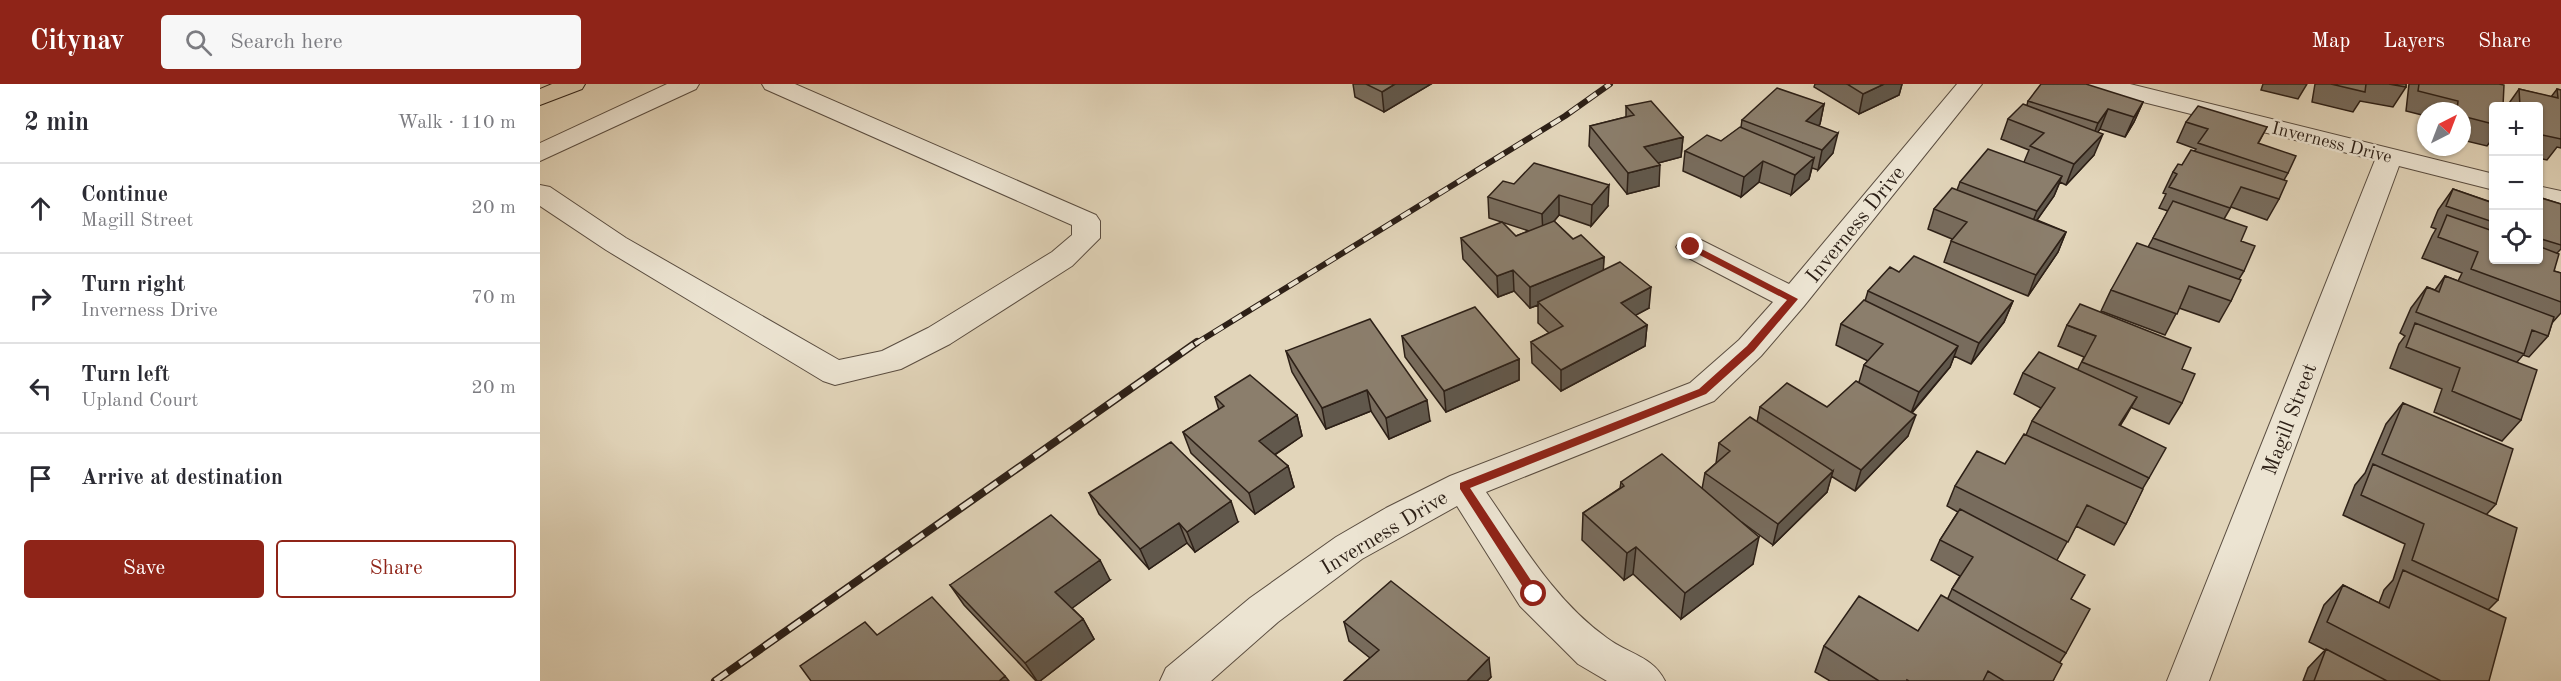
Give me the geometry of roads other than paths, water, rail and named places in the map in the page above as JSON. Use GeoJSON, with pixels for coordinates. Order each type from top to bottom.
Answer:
{"type":"FeatureCollection","features":[{"type":"Feature","properties":{"kind":"main road"},"geometry":{"type":"LineString","coordinates":[[540,98],[573,84]]}},
{"type":"Feature","properties":{"kind":"street"},"geometry":{"type":"LineString","coordinates":[[540,153],[687,84]]}},
{"type":"Feature","properties":{"kind":"street"},"geometry":{"type":"LineString","coordinates":[[540,193],[616,244],[835,374],[890,361],[939,336],[1062,259],[1086,238],[1086,221],[774,84]]}},
{"type":"Feature","properties":{"kind":"street","name":"Inverness Drive"},"geometry":{"type":"LineString","coordinates":[[1181,681],[1264,610],[1349,548],[1463,486],[1702,392],[1750,348],[1793,299],[1970,84]]}},
{"type":"Feature","properties":{"kind":"street","name":"Inverness Drive"},"geometry":{"type":"LineString","coordinates":[[2100,84],[2489,181]]}},
{"type":"Feature","properties":{"kind":"street","name":"Magill Street"},"geometry":{"type":"LineString","coordinates":[[2188,681],[2390,156]]}},
{"type":"Feature","properties":{"kind":"street"},"geometry":{"type":"LineString","coordinates":[[2543,195],[2561,199]]}},
{"type":"Feature","properties":{"kind":"street"},"geometry":{"type":"LineString","coordinates":[[1691,247],[1793,299]]}},
{"type":"Feature","properties":{"kind":"street"},"geometry":{"type":"LineString","coordinates":[[1463,486],[1534,594],[1592,651],[1644,681]]}},
{"type":"Feature","properties":{"kind":"railway"},"geometry":{"type":"LineString","coordinates":[[1195,344],[1565,116],[1610,84]]}},
{"type":"Feature","properties":{"kind":"railway"},"geometry":{"type":"LineString","coordinates":[[715,681],[1197,342]]}}]}
